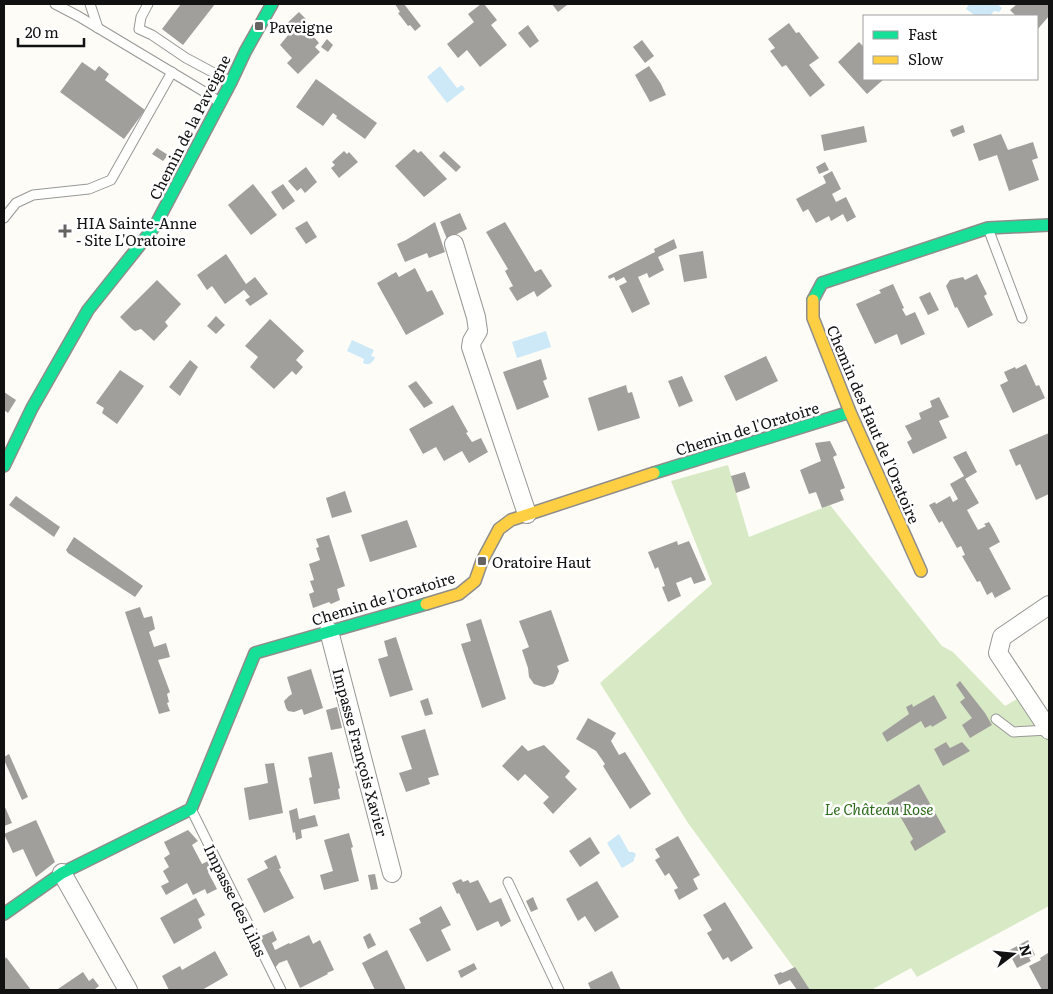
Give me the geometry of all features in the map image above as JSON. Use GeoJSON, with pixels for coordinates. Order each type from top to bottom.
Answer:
{"type":"FeatureCollection","features":[{"type":"Feature","properties":{"kind":"street","name":"Chemin de la Paveigne"},"geometry":{"type":"LineString","coordinates":[[4,466],[32,408],[88,310],[155,226],[245,52],[272,4]]}},
{"type":"Feature","properties":{"kind":"street","name":"Chemin des Haut de l'Oratoire"},"geometry":{"type":"LineString","coordinates":[[920,571],[850,412],[813,318],[813,298],[822,283],[988,228],[1049,224]]}},
{"type":"Feature","properties":{"kind":"street"},"geometry":{"type":"LineString","coordinates":[[454,244],[476,317],[478,331],[471,347],[527,514]]}},
{"type":"Feature","properties":{"kind":"street","name":"Chemin de l'Oratoire"},"geometry":{"type":"LineString","coordinates":[[191,809],[255,653],[460,594],[475,581],[482,561],[499,528],[511,520],[681,464],[850,412]]}},
{"type":"Feature","properties":{"kind":"street"},"geometry":{"type":"LineString","coordinates":[[1049,605],[1002,637],[998,653],[1049,730]]}},
{"type":"Feature","properties":{"kind":"street","name":"Impasse François Xavier"},"geometry":{"type":"LineString","coordinates":[[329,631],[392,874]]}},
{"type":"Feature","properties":{"kind":"street"},"geometry":{"type":"LineString","coordinates":[[4,914],[62,873],[191,809]]}},
{"type":"Feature","properties":{"kind":"street"},"geometry":{"type":"LineString","coordinates":[[62,873],[128,990]]}},
{"type":"Feature","properties":{"kind":"lane"},"geometry":{"type":"LineString","coordinates":[[55,4],[172,72],[219,103]]}},
{"type":"Feature","properties":{"kind":"lane"},"geometry":{"type":"LineString","coordinates":[[90,4],[98,28]]}},
{"type":"Feature","properties":{"kind":"lane"},"geometry":{"type":"LineString","coordinates":[[148,4],[141,17],[140,29],[186,58],[231,82]]}},
{"type":"Feature","properties":{"kind":"lane"},"geometry":{"type":"LineString","coordinates":[[4,218],[16,203],[33,195],[89,189],[110,180],[172,72]]}},
{"type":"Feature","properties":{"kind":"lane"},"geometry":{"type":"LineString","coordinates":[[988,228],[1022,318]]}},
{"type":"Feature","properties":{"kind":"lane"},"geometry":{"type":"LineString","coordinates":[[996,719],[1013,732],[1049,730]]}},
{"type":"Feature","properties":{"kind":"lane","name":"Impasse des Lilas"},"geometry":{"type":"LineString","coordinates":[[191,809],[281,990]]}},
{"type":"Feature","properties":{"kind":"lane"},"geometry":{"type":"LineString","coordinates":[[508,882],[558,990]]}},
{"type":"Feature","properties":{"kind":"green space","name":"Le Château Rose"},"geometry":{"type":"Polygon","coordinates":[[[728,465],[749,537],[830,505],[942,646],[953,652],[1005,706],[1019,698],[1049,741],[1049,906],[917,977],[911,968],[871,990],[810,990],[688,823],[600,683],[712,584],[671,481],[728,465]]]}},
{"type":"Feature","properties":{"kind":"water"},"geometry":{"type":"Polygon","coordinates":[[[969,4],[997,4],[1002,8],[999,12],[994,11],[991,15],[975,15],[966,9],[969,4]]]}},
{"type":"Feature","properties":{"kind":"water"},"geometry":{"type":"Polygon","coordinates":[[[440,66],[457,88],[462,85],[465,89],[447,103],[427,77],[440,66]]]}},
{"type":"Feature","properties":{"kind":"water"},"geometry":{"type":"Polygon","coordinates":[[[546,331],[551,347],[517,358],[512,342],[546,331]]]}},
{"type":"Feature","properties":{"kind":"water"},"geometry":{"type":"Polygon","coordinates":[[[352,340],[374,350],[371,356],[375,357],[372,362],[369,364],[363,363],[364,359],[347,351],[352,340]]]}},
{"type":"Feature","properties":{"kind":"water"},"geometry":{"type":"Polygon","coordinates":[[[619,834],[629,852],[636,854],[634,861],[622,868],[607,843],[619,834]]]}},
{"type":"Feature","properties":{"kind":"building"},"geometry":{"type":"Polygon","coordinates":[[[181,4],[215,4],[183,45],[162,29],[181,4]]]}},
{"type":"Feature","properties":{"kind":"building"},"geometry":{"type":"Polygon","coordinates":[[[395,4],[404,4],[421,26],[415,31],[410,25],[408,26],[398,13],[400,12],[395,4]]]}},
{"type":"Feature","properties":{"kind":"building"},"geometry":{"type":"Polygon","coordinates":[[[481,4],[484,4],[497,20],[491,25],[507,45],[480,67],[467,50],[458,58],[447,44],[474,22],[468,14],[481,4]]]}},
{"type":"Feature","properties":{"kind":"building"},"geometry":{"type":"Polygon","coordinates":[[[552,4],[566,4],[567,5],[558,12],[552,4]]]}},
{"type":"Feature","properties":{"kind":"building"},"geometry":{"type":"Polygon","coordinates":[[[1017,4],[1049,4],[1049,16],[1038,29],[1038,15],[1015,15],[1010,10],[1017,4]]]}},
{"type":"Feature","properties":{"kind":"building"},"geometry":{"type":"Polygon","coordinates":[[[299,12],[306,19],[304,22],[319,43],[315,47],[320,52],[298,74],[287,63],[292,58],[280,45],[289,34],[282,28],[299,12]]]}},
{"type":"Feature","properties":{"kind":"building"},"geometry":{"type":"Polygon","coordinates":[[[789,23],[796,33],[799,32],[819,58],[809,65],[825,85],[810,97],[786,65],[782,67],[770,51],[775,48],[768,39],[789,23]]]}},
{"type":"Feature","properties":{"kind":"building"},"geometry":{"type":"Polygon","coordinates":[[[528,25],[539,41],[530,48],[518,33],[528,25]]]}},
{"type":"Feature","properties":{"kind":"building"},"geometry":{"type":"Polygon","coordinates":[[[327,39],[333,45],[328,52],[321,47],[327,39]]]}},
{"type":"Feature","properties":{"kind":"building"},"geometry":{"type":"Polygon","coordinates":[[[642,40],[654,56],[645,63],[633,47],[642,40]]]}},
{"type":"Feature","properties":{"kind":"building"},"geometry":{"type":"Polygon","coordinates":[[[859,42],[863,46],[863,80],[883,80],[867,94],[838,62],[859,42]]]}},
{"type":"Feature","properties":{"kind":"building"},"geometry":{"type":"Polygon","coordinates":[[[82,62],[95,71],[99,66],[109,74],[105,80],[145,110],[124,139],[60,92],[82,62]]]}},
{"type":"Feature","properties":{"kind":"building"},"geometry":{"type":"Polygon","coordinates":[[[649,66],[666,95],[650,102],[635,75],[649,66]]]}},
{"type":"Feature","properties":{"kind":"building"},"geometry":{"type":"Polygon","coordinates":[[[316,79],[377,123],[365,139],[336,118],[337,116],[333,113],[323,126],[296,107],[316,79]]]}},
{"type":"Feature","properties":{"kind":"building"},"geometry":{"type":"Polygon","coordinates":[[[963,125],[965,132],[953,137],[950,130],[963,125]]]}},
{"type":"Feature","properties":{"kind":"building"},"geometry":{"type":"Polygon","coordinates":[[[864,126],[867,142],[824,151],[821,135],[864,126]]]}},
{"type":"Feature","properties":{"kind":"building"},"geometry":{"type":"Polygon","coordinates":[[[1001,134],[1008,150],[1033,142],[1038,158],[1032,160],[1039,180],[1009,191],[997,155],[979,161],[973,144],[1001,134]]]}},
{"type":"Feature","properties":{"kind":"building"},"geometry":{"type":"Polygon","coordinates":[[[157,148],[168,155],[163,161],[152,154],[157,148]]]}},
{"type":"Feature","properties":{"kind":"building"},"geometry":{"type":"Polygon","coordinates":[[[414,149],[418,153],[421,151],[447,179],[424,197],[395,166],[414,149]]]}},
{"type":"Feature","properties":{"kind":"building"},"geometry":{"type":"Polygon","coordinates":[[[344,151],[347,154],[349,152],[358,162],[339,178],[331,168],[335,165],[332,162],[344,151]]]}},
{"type":"Feature","properties":{"kind":"building"},"geometry":{"type":"Polygon","coordinates":[[[444,151],[461,167],[456,172],[439,156],[444,151]]]}},
{"type":"Feature","properties":{"kind":"building"},"geometry":{"type":"Polygon","coordinates":[[[825,162],[829,170],[819,174],[816,167],[825,162]]]}},
{"type":"Feature","properties":{"kind":"building"},"geometry":{"type":"Polygon","coordinates":[[[306,167],[317,182],[305,193],[301,188],[297,191],[288,181],[306,167]]]}},
{"type":"Feature","properties":{"kind":"building"},"geometry":{"type":"Polygon","coordinates":[[[832,171],[841,189],[832,194],[836,202],[846,197],[856,217],[847,222],[843,214],[831,221],[829,216],[816,223],[808,209],[803,212],[796,199],[826,183],[823,176],[832,171]]]}},
{"type":"Feature","properties":{"kind":"building"},"geometry":{"type":"Polygon","coordinates":[[[253,184],[277,215],[251,235],[228,205],[253,184]]]}},
{"type":"Feature","properties":{"kind":"building"},"geometry":{"type":"Polygon","coordinates":[[[283,184],[295,201],[283,210],[271,192],[283,184]]]}},
{"type":"Feature","properties":{"kind":"building"},"geometry":{"type":"Polygon","coordinates":[[[460,213],[467,229],[447,239],[440,222],[460,213]]]}},
{"type":"Feature","properties":{"kind":"building"},"geometry":{"type":"Polygon","coordinates":[[[307,221],[317,237],[306,244],[295,228],[307,221]]]}},
{"type":"Feature","properties":{"kind":"building"},"geometry":{"type":"Polygon","coordinates":[[[435,222],[445,252],[429,258],[427,253],[405,262],[397,244],[435,222]]]}},
{"type":"Feature","properties":{"kind":"building"},"geometry":{"type":"Polygon","coordinates":[[[505,222],[535,272],[541,269],[552,286],[537,297],[534,291],[517,301],[509,288],[513,286],[505,271],[508,269],[486,232],[505,222]]]}},
{"type":"Feature","properties":{"kind":"building"},"geometry":{"type":"Polygon","coordinates":[[[674,239],[677,248],[658,257],[664,270],[649,278],[647,273],[638,277],[650,304],[632,313],[619,286],[627,282],[624,277],[616,281],[614,277],[609,279],[608,276],[655,252],[654,249],[674,239]]]}},
{"type":"Feature","properties":{"kind":"building"},"geometry":{"type":"Polygon","coordinates":[[[703,251],[707,278],[684,282],[679,255],[703,251]]]}},
{"type":"Feature","properties":{"kind":"building"},"geometry":{"type":"Polygon","coordinates":[[[226,254],[246,284],[255,277],[268,294],[250,306],[245,300],[250,297],[244,290],[225,304],[212,286],[207,290],[197,275],[226,254]]]}},
{"type":"Feature","properties":{"kind":"building"},"geometry":{"type":"Polygon","coordinates":[[[415,268],[427,292],[432,290],[444,314],[406,335],[377,283],[396,272],[399,277],[415,268]]]}},
{"type":"Feature","properties":{"kind":"building"},"geometry":{"type":"Polygon","coordinates":[[[977,274],[987,294],[984,296],[993,315],[968,328],[957,307],[955,308],[946,286],[950,280],[963,277],[965,280],[977,274]]]}},
{"type":"Feature","properties":{"kind":"building"},"geometry":{"type":"Polygon","coordinates":[[[157,280],[181,304],[165,322],[168,326],[154,341],[141,329],[135,331],[132,329],[120,317],[157,280]]]}},
{"type":"Feature","properties":{"kind":"building"},"geometry":{"type":"Polygon","coordinates":[[[893,284],[906,316],[915,312],[925,334],[901,345],[897,334],[875,344],[856,304],[881,293],[879,290],[893,284]]]}},
{"type":"Feature","properties":{"kind":"building"},"geometry":{"type":"Polygon","coordinates":[[[930,292],[939,310],[928,315],[919,297],[930,292]]]}},
{"type":"Feature","properties":{"kind":"building"},"geometry":{"type":"Polygon","coordinates":[[[216,316],[225,325],[216,334],[207,326],[216,316]]]}},
{"type":"Feature","properties":{"kind":"building"},"geometry":{"type":"Polygon","coordinates":[[[270,319],[304,351],[296,360],[303,367],[296,375],[292,371],[274,389],[250,367],[258,357],[245,346],[270,319]]]}},
{"type":"Feature","properties":{"kind":"building"},"geometry":{"type":"Polygon","coordinates":[[[766,356],[778,381],[736,401],[724,376],[766,356]]]}},
{"type":"Feature","properties":{"kind":"building"},"geometry":{"type":"Polygon","coordinates":[[[541,359],[547,379],[543,381],[549,397],[517,410],[503,372],[541,359]]]}},
{"type":"Feature","properties":{"kind":"building"},"geometry":{"type":"Polygon","coordinates":[[[190,360],[198,367],[180,396],[169,387],[190,360]]]}},
{"type":"Feature","properties":{"kind":"building"},"geometry":{"type":"Polygon","coordinates":[[[1026,364],[1036,386],[1039,385],[1045,398],[1013,413],[1000,385],[1008,381],[1004,372],[1026,364]]]}},
{"type":"Feature","properties":{"kind":"building"},"geometry":{"type":"Polygon","coordinates":[[[120,370],[144,386],[117,424],[102,413],[104,408],[96,403],[120,370]]]}},
{"type":"Feature","properties":{"kind":"building"},"geometry":{"type":"Polygon","coordinates":[[[682,376],[693,401],[679,407],[668,381],[682,376]]]}},
{"type":"Feature","properties":{"kind":"building"},"geometry":{"type":"Polygon","coordinates":[[[416,381],[433,403],[424,408],[408,386],[416,381]]]}},
{"type":"Feature","properties":{"kind":"building"},"geometry":{"type":"Polygon","coordinates":[[[626,385],[628,393],[632,392],[640,418],[598,431],[588,398],[626,385]]]}},
{"type":"Feature","properties":{"kind":"building"},"geometry":{"type":"Polygon","coordinates":[[[4,392],[16,400],[8,413],[4,410],[4,392]]]}},
{"type":"Feature","properties":{"kind":"building"},"geometry":{"type":"Polygon","coordinates":[[[939,397],[949,417],[939,421],[947,438],[913,454],[907,442],[912,439],[905,426],[921,419],[919,413],[932,407],[930,401],[939,397]]]}},
{"type":"Feature","properties":{"kind":"building"},"geometry":{"type":"Polygon","coordinates":[[[453,405],[472,442],[481,438],[488,452],[469,463],[462,451],[444,461],[436,447],[423,454],[409,429],[453,405]]]}},
{"type":"Feature","properties":{"kind":"building"},"geometry":{"type":"Polygon","coordinates":[[[1049,433],[1049,494],[1036,500],[1020,464],[1016,466],[1009,450],[1049,433]]]}},
{"type":"Feature","properties":{"kind":"building"},"geometry":{"type":"Polygon","coordinates":[[[830,441],[837,455],[833,457],[845,488],[840,490],[844,500],[822,508],[816,492],[809,494],[800,470],[821,461],[815,443],[830,441]]]}},
{"type":"Feature","properties":{"kind":"building"},"geometry":{"type":"Polygon","coordinates":[[[966,451],[977,472],[965,479],[979,503],[967,510],[978,530],[989,522],[992,527],[1000,542],[989,548],[1011,589],[995,598],[992,592],[987,595],[980,581],[977,582],[962,556],[965,555],[961,546],[957,548],[942,521],[939,523],[929,505],[935,502],[936,504],[950,496],[953,502],[958,499],[950,484],[964,476],[953,457],[966,451]]]}},
{"type":"Feature","properties":{"kind":"building"},"geometry":{"type":"Polygon","coordinates":[[[745,472],[750,488],[736,493],[731,476],[745,472]]]}},
{"type":"Feature","properties":{"kind":"building"},"geometry":{"type":"Polygon","coordinates":[[[345,491],[352,512],[332,518],[326,498],[345,491]]]}},
{"type":"Feature","properties":{"kind":"building"},"geometry":{"type":"Polygon","coordinates":[[[16,496],[60,527],[54,537],[9,505],[16,496]]]}},
{"type":"Feature","properties":{"kind":"building"},"geometry":{"type":"Polygon","coordinates":[[[407,520],[417,547],[370,562],[361,535],[407,520]]]}},
{"type":"Feature","properties":{"kind":"building"},"geometry":{"type":"Polygon","coordinates":[[[329,535],[345,586],[337,589],[340,600],[313,608],[309,594],[314,592],[310,581],[314,580],[309,564],[320,560],[316,548],[319,547],[316,539],[329,535]]]}},
{"type":"Feature","properties":{"kind":"building"},"geometry":{"type":"Polygon","coordinates":[[[74,537],[143,586],[135,597],[68,553],[66,550],[74,537]]]}},
{"type":"Feature","properties":{"kind":"building"},"geometry":{"type":"Polygon","coordinates":[[[677,541],[678,545],[689,541],[706,580],[694,584],[691,577],[676,583],[681,596],[668,602],[662,587],[665,586],[658,567],[655,569],[648,552],[677,541]]]}},
{"type":"Feature","properties":{"kind":"building"},"geometry":{"type":"Polygon","coordinates":[[[140,607],[144,618],[152,616],[155,629],[149,632],[154,647],[166,643],[170,657],[158,660],[170,692],[167,694],[169,702],[167,703],[170,711],[159,714],[125,612],[140,607]]]}},
{"type":"Feature","properties":{"kind":"building"},"geometry":{"type":"Polygon","coordinates":[[[551,610],[569,661],[557,666],[559,671],[553,684],[544,687],[534,684],[529,677],[522,650],[529,647],[519,621],[551,610]]]}},
{"type":"Feature","properties":{"kind":"building"},"geometry":{"type":"Polygon","coordinates":[[[481,619],[506,699],[482,708],[461,644],[471,641],[466,624],[481,619]]]}},
{"type":"Feature","properties":{"kind":"building"},"geometry":{"type":"Polygon","coordinates":[[[396,637],[413,690],[390,697],[378,659],[388,656],[384,641],[396,637]]]}},
{"type":"Feature","properties":{"kind":"building"},"geometry":{"type":"Polygon","coordinates":[[[311,669],[323,708],[304,715],[302,709],[294,712],[288,711],[284,701],[292,694],[287,677],[311,669]]]}},
{"type":"Feature","properties":{"kind":"building"},"geometry":{"type":"Polygon","coordinates":[[[960,681],[992,725],[970,738],[962,725],[972,718],[960,702],[965,698],[956,685],[960,681]]]}},
{"type":"Feature","properties":{"kind":"building"},"geometry":{"type":"Polygon","coordinates":[[[934,695],[947,718],[932,727],[931,725],[925,728],[921,721],[887,742],[882,733],[909,714],[906,707],[912,704],[913,707],[934,695]]]}},
{"type":"Feature","properties":{"kind":"building"},"geometry":{"type":"Polygon","coordinates":[[[428,698],[433,714],[425,716],[420,701],[428,698]]]}},
{"type":"Feature","properties":{"kind":"building"},"geometry":{"type":"Polygon","coordinates":[[[337,707],[342,728],[331,730],[326,710],[337,707]]]}},
{"type":"Feature","properties":{"kind":"building"},"geometry":{"type":"Polygon","coordinates":[[[588,718],[616,733],[611,741],[619,755],[625,752],[651,794],[630,809],[603,766],[605,764],[596,751],[576,739],[588,718]]]}},
{"type":"Feature","properties":{"kind":"building"},"geometry":{"type":"Polygon","coordinates":[[[425,729],[439,775],[428,778],[430,784],[406,792],[399,773],[412,769],[401,736],[425,729]]]}},
{"type":"Feature","properties":{"kind":"building"},"geometry":{"type":"Polygon","coordinates":[[[946,742],[950,748],[962,742],[970,751],[943,766],[934,749],[946,742]]]}},
{"type":"Feature","properties":{"kind":"building"},"geometry":{"type":"Polygon","coordinates":[[[522,745],[528,751],[544,745],[570,771],[565,777],[577,789],[553,814],[543,803],[549,797],[525,774],[518,781],[502,766],[522,745]]]}},
{"type":"Feature","properties":{"kind":"building"},"geometry":{"type":"Polygon","coordinates":[[[332,752],[340,788],[338,789],[340,799],[314,804],[309,778],[312,777],[308,757],[332,752]]]}},
{"type":"Feature","properties":{"kind":"building"},"geometry":{"type":"Polygon","coordinates":[[[9,754],[28,797],[22,800],[4,760],[4,757],[9,754]]]}},
{"type":"Feature","properties":{"kind":"building"},"geometry":{"type":"Polygon","coordinates":[[[274,763],[283,813],[249,820],[244,788],[268,783],[265,764],[274,763]]]}},
{"type":"Feature","properties":{"kind":"building"},"geometry":{"type":"Polygon","coordinates":[[[919,784],[946,832],[915,851],[910,842],[913,839],[896,809],[892,811],[887,803],[919,784]]]}},
{"type":"Feature","properties":{"kind":"building"},"geometry":{"type":"Polygon","coordinates":[[[4,805],[12,823],[4,826],[4,805]]]}},
{"type":"Feature","properties":{"kind":"building"},"geometry":{"type":"Polygon","coordinates":[[[297,808],[299,819],[315,815],[318,826],[301,830],[302,838],[296,840],[289,811],[297,808]]]}},
{"type":"Feature","properties":{"kind":"building"},"geometry":{"type":"Polygon","coordinates":[[[36,820],[55,862],[36,877],[23,849],[13,853],[4,834],[36,820]]]}},
{"type":"Feature","properties":{"kind":"building"},"geometry":{"type":"Polygon","coordinates":[[[188,830],[198,841],[192,845],[202,864],[208,861],[212,870],[208,872],[217,889],[207,894],[205,889],[193,895],[187,883],[166,895],[161,886],[169,882],[163,871],[169,867],[164,858],[170,854],[164,842],[188,830]]]}},
{"type":"Feature","properties":{"kind":"building"},"geometry":{"type":"Polygon","coordinates":[[[349,833],[359,881],[324,890],[320,875],[333,871],[324,840],[349,833]]]}},
{"type":"Feature","properties":{"kind":"building"},"geometry":{"type":"Polygon","coordinates":[[[678,836],[700,875],[693,879],[698,889],[679,900],[674,890],[678,888],[669,873],[665,876],[655,860],[660,857],[655,849],[678,836]]]}},
{"type":"Feature","properties":{"kind":"building"},"geometry":{"type":"Polygon","coordinates":[[[590,837],[600,853],[580,867],[569,851],[590,837]]]}},
{"type":"Feature","properties":{"kind":"building"},"geometry":{"type":"Polygon","coordinates":[[[276,855],[281,868],[279,869],[294,898],[264,913],[247,879],[268,868],[264,861],[276,855]]]}},
{"type":"Feature","properties":{"kind":"building"},"geometry":{"type":"Polygon","coordinates":[[[375,874],[378,889],[371,890],[368,875],[375,874]]]}},
{"type":"Feature","properties":{"kind":"building"},"geometry":{"type":"Polygon","coordinates":[[[461,879],[463,882],[468,880],[470,883],[478,880],[490,903],[501,898],[511,921],[501,927],[498,921],[477,931],[459,893],[457,894],[452,883],[461,879]]]}},
{"type":"Feature","properties":{"kind":"building"},"geometry":{"type":"Polygon","coordinates":[[[597,881],[619,917],[595,932],[585,916],[578,921],[566,899],[597,881]]]}},
{"type":"Feature","properties":{"kind":"building"},"geometry":{"type":"Polygon","coordinates":[[[533,897],[538,909],[531,912],[526,901],[533,897]]]}},
{"type":"Feature","properties":{"kind":"building"},"geometry":{"type":"Polygon","coordinates":[[[196,898],[205,915],[198,919],[202,928],[174,944],[160,918],[196,898]]]}},
{"type":"Feature","properties":{"kind":"building"},"geometry":{"type":"Polygon","coordinates":[[[725,902],[753,948],[731,962],[728,957],[723,960],[707,933],[712,930],[703,915],[725,902]]]}},
{"type":"Feature","properties":{"kind":"building"},"geometry":{"type":"Polygon","coordinates":[[[441,906],[451,925],[441,930],[451,950],[427,962],[409,929],[421,923],[419,918],[441,906]]]}},
{"type":"Feature","properties":{"kind":"building"},"geometry":{"type":"Polygon","coordinates":[[[273,931],[277,940],[272,943],[275,950],[309,935],[313,944],[320,940],[334,970],[300,988],[287,960],[279,963],[275,968],[259,937],[273,931]]]}},
{"type":"Feature","properties":{"kind":"building"},"geometry":{"type":"Polygon","coordinates":[[[370,933],[376,945],[368,949],[363,937],[370,933]]]}},
{"type":"Feature","properties":{"kind":"building"},"geometry":{"type":"Polygon","coordinates":[[[1028,940],[1035,955],[1029,958],[1031,961],[1017,968],[1008,951],[1028,940]]]}},
{"type":"Feature","properties":{"kind":"building"},"geometry":{"type":"Polygon","coordinates":[[[387,950],[406,990],[375,990],[362,963],[387,950]]]}},
{"type":"Feature","properties":{"kind":"building"},"geometry":{"type":"Polygon","coordinates":[[[215,951],[228,975],[202,990],[169,990],[162,976],[180,966],[182,970],[215,951]]]}},
{"type":"Feature","properties":{"kind":"building"},"geometry":{"type":"Polygon","coordinates":[[[1048,953],[1049,990],[1042,990],[1029,966],[1041,960],[1040,958],[1048,953]]]}},
{"type":"Feature","properties":{"kind":"building"},"geometry":{"type":"Polygon","coordinates":[[[4,957],[5,959],[6,957],[31,990],[4,990],[4,957]]]}},
{"type":"Feature","properties":{"kind":"building"},"geometry":{"type":"Polygon","coordinates":[[[474,963],[477,969],[461,978],[458,971],[474,963]]]}},
{"type":"Feature","properties":{"kind":"building"},"geometry":{"type":"Polygon","coordinates":[[[795,967],[810,990],[797,990],[790,980],[779,985],[774,975],[795,967]]]}},
{"type":"Feature","properties":{"kind":"building"},"geometry":{"type":"Polygon","coordinates":[[[612,971],[621,990],[591,990],[588,983],[612,971]]]}},
{"type":"Feature","properties":{"kind":"building"},"geometry":{"type":"Polygon","coordinates":[[[83,972],[89,981],[93,978],[99,986],[96,990],[58,989],[83,972]]]}},
{"type":"Feature","properties":{"kind":"traffic: fast"},"geometry":{"type":"LineString","coordinates":[[4,466],[32,408],[88,310],[155,226],[245,52],[272,4]]}},
{"type":"Feature","properties":{"kind":"traffic: fast"},"geometry":{"type":"LineString","coordinates":[[813,300],[822,283],[988,228],[1049,225]]}},
{"type":"Feature","properties":{"kind":"traffic: fast"},"geometry":{"type":"LineString","coordinates":[[654,473],[850,412]]}},
{"type":"Feature","properties":{"kind":"traffic: fast"},"geometry":{"type":"LineString","coordinates":[[4,914],[62,873],[191,809],[255,653],[426,604]]}},
{"type":"Feature","properties":{"kind":"traffic: slow"},"geometry":{"type":"LineString","coordinates":[[813,300],[813,318],[850,412],[921,571]]}},
{"type":"Feature","properties":{"kind":"traffic: slow"},"geometry":{"type":"LineString","coordinates":[[426,604],[459,594],[475,581],[482,561],[499,529],[511,520],[654,473]]}},
{"type":"Feature","properties":{"kind":"place","name":"Paveigne"},"geometry":{"type":"Point","coordinates":[259,26]}},
{"type":"Feature","properties":{"kind":"place","name":"HIA Sainte-Anne - Site L'Oratoire"},"geometry":{"type":"Point","coordinates":[65,231]}},
{"type":"Feature","properties":{"kind":"place","name":"Oratoire Haut"},"geometry":{"type":"Point","coordinates":[482,561]}}]}
